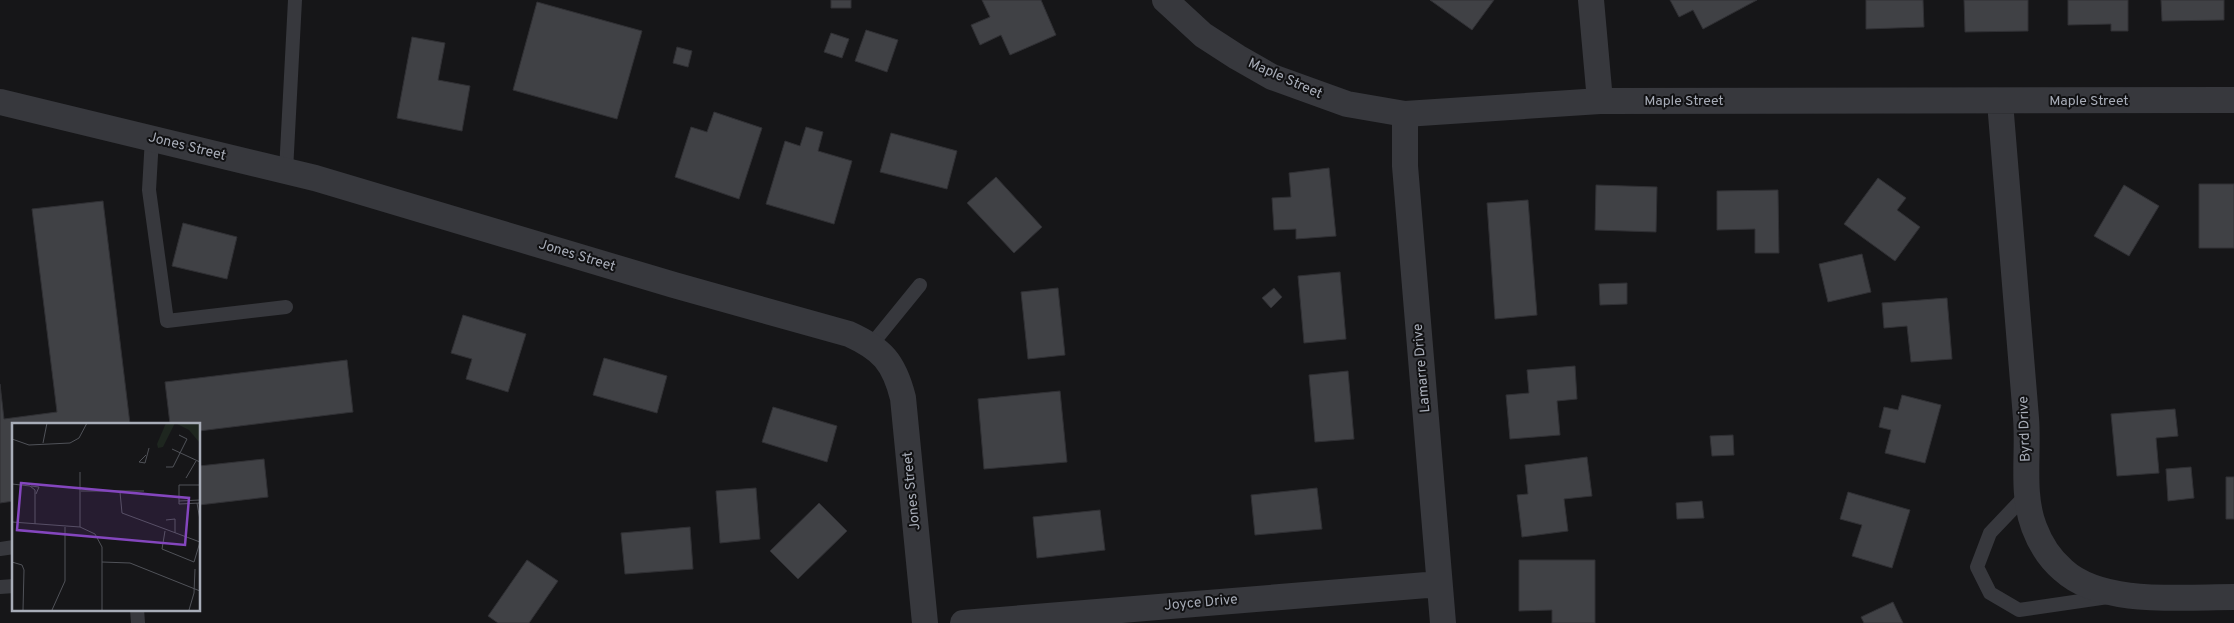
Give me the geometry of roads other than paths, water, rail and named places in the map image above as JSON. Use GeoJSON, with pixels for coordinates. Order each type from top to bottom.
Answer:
{"type":"FeatureCollection","features":[{"type":"Feature","properties":{"kind":"street","name":"Maple Street"},"geometry":{"type":"LineString","coordinates":[[1164,0],[1203,35],[1237,58],[1272,77],[1347,104],[1405,114],[1600,101],[2000,102],[2234,100]]}},
{"type":"Feature","properties":{"kind":"street"},"geometry":{"type":"LineString","coordinates":[[1591,0],[1600,101]]}},
{"type":"Feature","properties":{"kind":"street","name":"Jones Street"},"geometry":{"type":"LineString","coordinates":[[0,102],[286,171],[674,285],[849,334],[872,344],[884,356],[898,380],[903,398],[925,623]]}},
{"type":"Feature","properties":{"kind":"street","name":"Byrd Drive"},"geometry":{"type":"LineString","coordinates":[[2000,102],[2027,430],[2028,493],[2034,526],[2045,551],[2063,571],[2089,587],[2118,596],[2234,597]]}},
{"type":"Feature","properties":{"kind":"street","name":"Lamarre Drive"},"geometry":{"type":"LineString","coordinates":[[1405,114],[1405,166],[1443,623]]}},
{"type":"Feature","properties":{"kind":"street","name":"Joyce Drive"},"geometry":{"type":"LineString","coordinates":[[962,623],[1439,584]]}},
{"type":"Feature","properties":{"kind":"lane"},"geometry":{"type":"LineString","coordinates":[[286,171],[295,0]]}},
{"type":"Feature","properties":{"kind":"lane"},"geometry":{"type":"LineString","coordinates":[[152,138],[149,190],[167,321],[286,307]]}},
{"type":"Feature","properties":{"kind":"lane"},"geometry":{"type":"LineString","coordinates":[[872,344],[920,285]]}},
{"type":"Feature","properties":{"kind":"lane"},"geometry":{"type":"LineString","coordinates":[[2028,493],[1990,533],[1977,567],[1990,593],[2019,610],[2118,596]]}},
{"type":"Feature","properties":{"kind":"lane"},"geometry":{"type":"LineString","coordinates":[[137,610],[138,623]]}}]}
